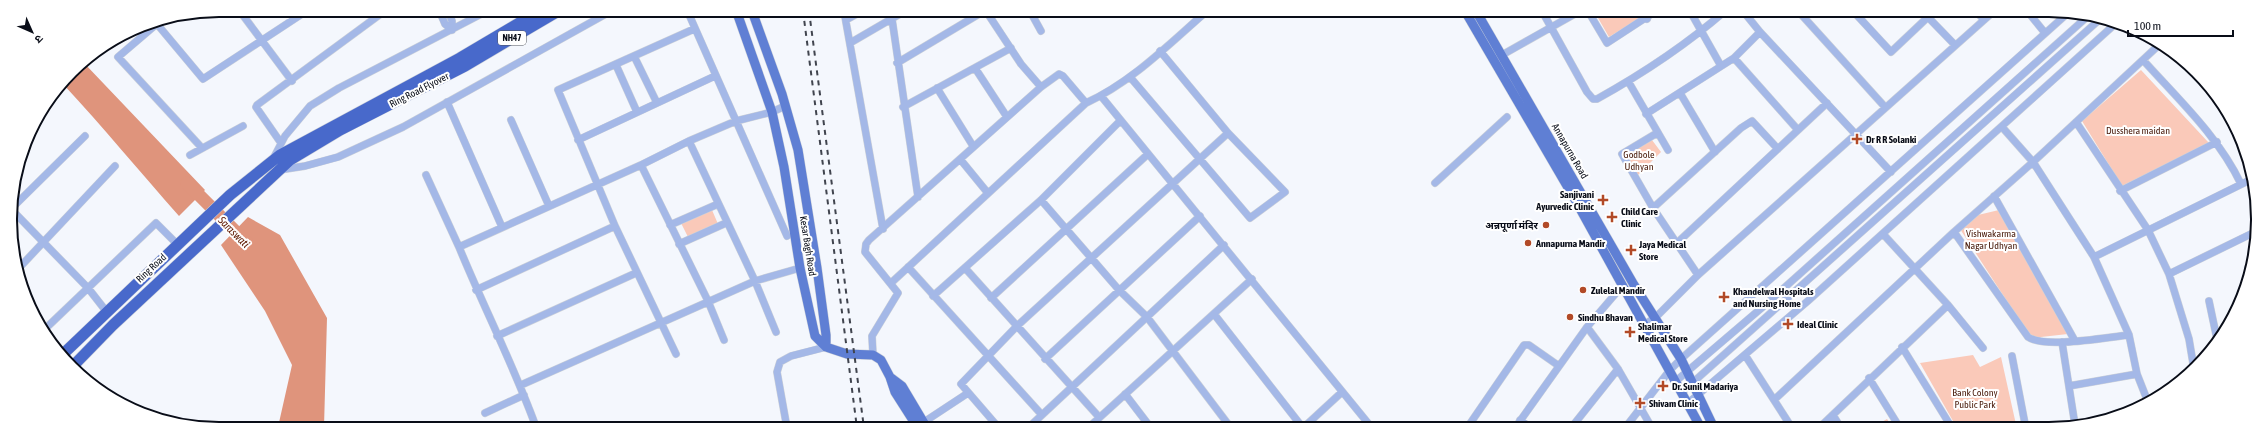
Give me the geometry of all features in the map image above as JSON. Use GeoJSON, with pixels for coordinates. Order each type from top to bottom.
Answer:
{"type":"FeatureCollection","features":[{"type":"Feature","properties":{"kind":"highway","name":"Ring Road Flyover"},"geometry":{"type":"LineString","coordinates":[[244,184],[271,161],[292,146],[462,62],[530,17]]}},
{"type":"Feature","properties":{"kind":"highway","name":"Ring Road Flyover"},"geometry":{"type":"LineString","coordinates":[[76,362],[113,325],[206,240],[239,206],[280,172],[290,160],[340,130],[462,62],[547,17]]}},
{"type":"Feature","properties":{"kind":"highway","name":"Ring Road"},"geometry":{"type":"LineString","coordinates":[[66,351],[177,244],[244,184]]}},
{"type":"Feature","properties":{"kind":"main road","name":"Kesar Bagh Road"},"geometry":{"type":"LineString","coordinates":[[738,17],[772,112],[784,167],[800,268],[815,336],[826,347]]}},
{"type":"Feature","properties":{"kind":"main road"},"geometry":{"type":"LineString","coordinates":[[754,17],[785,106],[798,150],[826,335],[826,347],[847,354],[873,355],[883,362],[890,377],[902,386],[921,422]]}},
{"type":"Feature","properties":{"kind":"main road","name":"Annapurna Road"},"geometry":{"type":"LineString","coordinates":[[1469,17],[1681,359],[1711,422]]}},
{"type":"Feature","properties":{"kind":"main road","name":"Annapurna Road"},"geometry":{"type":"LineString","coordinates":[[1480,17],[1502,55],[1581,200],[1622,285],[1697,422]]}},
{"type":"Feature","properties":{"kind":"street"},"geometry":{"type":"LineString","coordinates":[[244,17],[292,81]]}},
{"type":"Feature","properties":{"kind":"street"},"geometry":{"type":"LineString","coordinates":[[160,26],[203,79],[298,17]]}},
{"type":"Feature","properties":{"kind":"street"},"geometry":{"type":"LineString","coordinates":[[282,143],[256,107],[374,17]]}},
{"type":"Feature","properties":{"kind":"street"},"geometry":{"type":"LineString","coordinates":[[442,17],[445,24],[452,30]]}},
{"type":"Feature","properties":{"kind":"street"},"geometry":{"type":"LineString","coordinates":[[451,17],[452,30]]}},
{"type":"Feature","properties":{"kind":"street"},"geometry":{"type":"LineString","coordinates":[[476,17],[338,88],[310,106],[282,143],[271,161],[280,172],[338,157],[403,126],[600,17]]}},
{"type":"Feature","properties":{"kind":"street"},"geometry":{"type":"LineString","coordinates":[[690,17],[787,236]]}},
{"type":"Feature","properties":{"kind":"street"},"geometry":{"type":"LineString","coordinates":[[845,17],[883,229]]}},
{"type":"Feature","properties":{"kind":"street"},"geometry":{"type":"LineString","coordinates":[[846,20],[851,17]]}},
{"type":"Feature","properties":{"kind":"street"},"geometry":{"type":"LineString","coordinates":[[850,43],[895,17]]}},
{"type":"Feature","properties":{"kind":"street"},"geometry":{"type":"LineString","coordinates":[[897,63],[975,17]]}},
{"type":"Feature","properties":{"kind":"street"},"geometry":{"type":"LineString","coordinates":[[989,17],[1026,71],[1041,87]]}},
{"type":"Feature","properties":{"kind":"street"},"geometry":{"type":"LineString","coordinates":[[1033,17],[1041,31]]}},
{"type":"Feature","properties":{"kind":"street"},"geometry":{"type":"LineString","coordinates":[[891,283],[987,192],[1086,103],[1101,96],[1130,77],[1200,17]]}},
{"type":"Feature","properties":{"kind":"street"},"geometry":{"type":"LineString","coordinates":[[1546,17],[1587,92],[1593,99],[1597,99],[1628,81],[1701,32],[1718,17]]}},
{"type":"Feature","properties":{"kind":"street"},"geometry":{"type":"LineString","coordinates":[[1502,55],[1570,17]]}},
{"type":"Feature","properties":{"kind":"street"},"geometry":{"type":"LineString","coordinates":[[1592,17],[1607,43],[1649,17]]}},
{"type":"Feature","properties":{"kind":"street"},"geometry":{"type":"LineString","coordinates":[[1693,17],[1721,66]]}},
{"type":"Feature","properties":{"kind":"street"},"geometry":{"type":"LineString","coordinates":[[1748,17],[1760,32],[1891,172]]}},
{"type":"Feature","properties":{"kind":"street"},"geometry":{"type":"LineString","coordinates":[[1804,17],[1885,107]]}},
{"type":"Feature","properties":{"kind":"street"},"geometry":{"type":"LineString","coordinates":[[1859,17],[1891,52],[1923,17]]}},
{"type":"Feature","properties":{"kind":"street"},"geometry":{"type":"LineString","coordinates":[[1929,17],[1955,45]]}},
{"type":"Feature","properties":{"kind":"street"},"geometry":{"type":"LineString","coordinates":[[1644,324],[1655,318],[1698,275],[1987,17]]}},
{"type":"Feature","properties":{"kind":"street"},"geometry":{"type":"LineString","coordinates":[[2032,17],[2046,33]]}},
{"type":"Feature","properties":{"kind":"street"},"geometry":{"type":"LineString","coordinates":[[1630,422],[1640,407],[1670,370],[1681,359],[2063,17]]}},
{"type":"Feature","properties":{"kind":"street"},"geometry":{"type":"LineString","coordinates":[[892,19],[903,107],[918,197]]}},
{"type":"Feature","properties":{"kind":"street"},"geometry":{"type":"LineString","coordinates":[[1676,381],[1764,305],[2083,20]]}},
{"type":"Feature","properties":{"kind":"street"},"geometry":{"type":"LineString","coordinates":[[1681,393],[1691,382],[2096,23]]}},
{"type":"Feature","properties":{"kind":"street"},"geometry":{"type":"LineString","coordinates":[[1686,404],[1698,396],[1745,356],[1883,234],[2112,27]]}},
{"type":"Feature","properties":{"kind":"street"},"geometry":{"type":"LineString","coordinates":[[151,29],[118,57],[202,148]]}},
{"type":"Feature","properties":{"kind":"street"},"geometry":{"type":"LineString","coordinates":[[676,354],[615,226],[558,90],[694,29]]}},
{"type":"Feature","properties":{"kind":"street"},"geometry":{"type":"LineString","coordinates":[[1646,114],[1734,58],[1760,32]]}},
{"type":"Feature","properties":{"kind":"street"},"geometry":{"type":"LineString","coordinates":[[903,107],[1011,48]]}},
{"type":"Feature","properties":{"kind":"street"},"geometry":{"type":"LineString","coordinates":[[1774,400],[1954,232],[2034,162],[2156,48]]}},
{"type":"Feature","properties":{"kind":"street"},"geometry":{"type":"LineString","coordinates":[[1130,77],[1250,218],[1284,192],[1228,133],[1160,51]]}},
{"type":"Feature","properties":{"kind":"street"},"geometry":{"type":"LineString","coordinates":[[2046,54],[2053,61]]}},
{"type":"Feature","properties":{"kind":"street"},"geometry":{"type":"LineString","coordinates":[[634,56],[657,103]]}},
{"type":"Feature","properties":{"kind":"street"},"geometry":{"type":"LineString","coordinates":[[1734,58],[1798,130]]}},
{"type":"Feature","properties":{"kind":"street"},"geometry":{"type":"LineString","coordinates":[[2143,60],[2217,142],[2230,160],[2241,184]]}},
{"type":"Feature","properties":{"kind":"street"},"geometry":{"type":"LineString","coordinates":[[616,64],[638,112]]}},
{"type":"Feature","properties":{"kind":"street"},"geometry":{"type":"LineString","coordinates":[[975,68],[1007,117]]}},
{"type":"Feature","properties":{"kind":"street"},"geometry":{"type":"LineString","coordinates":[[873,355],[872,336],[897,296],[897,290],[865,252],[865,248],[869,240],[1041,87],[1061,74],[1086,103]]}},
{"type":"Feature","properties":{"kind":"street"},"geometry":{"type":"LineString","coordinates":[[578,140],[715,76]]}},
{"type":"Feature","properties":{"kind":"street"},"geometry":{"type":"LineString","coordinates":[[1628,81],[1668,150]]}},
{"type":"Feature","properties":{"kind":"street"},"geometry":{"type":"LineString","coordinates":[[937,88],[973,146]]}},
{"type":"Feature","properties":{"kind":"street"},"geometry":{"type":"LineString","coordinates":[[1680,93],[1715,152]]}},
{"type":"Feature","properties":{"kind":"street"},"geometry":{"type":"LineString","coordinates":[[1101,96],[1120,121],[1252,279],[1367,422]]}},
{"type":"Feature","properties":{"kind":"street"},"geometry":{"type":"LineString","coordinates":[[447,102],[502,227]]}},
{"type":"Feature","properties":{"kind":"street"},"geometry":{"type":"LineString","coordinates":[[1677,242],[1826,103]]}},
{"type":"Feature","properties":{"kind":"street"},"geometry":{"type":"LineString","coordinates":[[459,248],[502,227],[641,165],[689,141],[736,121],[772,112],[785,106]]}},
{"type":"Feature","properties":{"kind":"street"},"geometry":{"type":"LineString","coordinates":[[1435,183],[1507,118]]}},
{"type":"Feature","properties":{"kind":"street"},"geometry":{"type":"LineString","coordinates":[[511,120],[549,206]]}},
{"type":"Feature","properties":{"kind":"street"},"geometry":{"type":"LineString","coordinates":[[933,296],[1041,200],[1120,121]]}},
{"type":"Feature","properties":{"kind":"street"},"geometry":{"type":"LineString","coordinates":[[1653,208],[1752,121],[1778,149]]}},
{"type":"Feature","properties":{"kind":"street"},"geometry":{"type":"LineString","coordinates":[[2076,122],[2148,230],[2169,274],[2190,339],[2193,362]]}},
{"type":"Feature","properties":{"kind":"street"},"geometry":{"type":"LineString","coordinates":[[190,155],[243,126]]}},
{"type":"Feature","properties":{"kind":"street"},"geometry":{"type":"LineString","coordinates":[[2002,127],[2034,162],[2094,256],[2129,335],[2137,374],[2146,397]]}},
{"type":"Feature","properties":{"kind":"street"},"geometry":{"type":"LineString","coordinates":[[995,422],[961,384],[1017,326],[1228,133]]}},
{"type":"Feature","properties":{"kind":"street"},"geometry":{"type":"LineString","coordinates":[[1657,133],[1622,154],[1653,208],[1698,275]]}},
{"type":"Feature","properties":{"kind":"street"},"geometry":{"type":"LineString","coordinates":[[18,203],[86,136]]}},
{"type":"Feature","properties":{"kind":"street"},"geometry":{"type":"LineString","coordinates":[[689,141],[726,223],[755,281],[776,332]]}},
{"type":"Feature","properties":{"kind":"street"},"geometry":{"type":"LineString","coordinates":[[2120,190],[2217,142]]}},
{"type":"Feature","properties":{"kind":"street"},"geometry":{"type":"LineString","coordinates":[[991,298],[1148,154]]}},
{"type":"Feature","properties":{"kind":"street"},"geometry":{"type":"LineString","coordinates":[[960,159],[987,192]]}},
{"type":"Feature","properties":{"kind":"street"},"geometry":{"type":"LineString","coordinates":[[641,165],[708,301],[724,340]]}},
{"type":"Feature","properties":{"kind":"street"},"geometry":{"type":"LineString","coordinates":[[22,265],[115,166]]}},
{"type":"Feature","properties":{"kind":"street"},"geometry":{"type":"LineString","coordinates":[[426,175],[476,290],[521,385],[534,422]]}},
{"type":"Feature","properties":{"kind":"street"},"geometry":{"type":"LineString","coordinates":[[2094,256],[2247,181]]}},
{"type":"Feature","properties":{"kind":"street"},"geometry":{"type":"LineString","coordinates":[[1994,196],[2075,341]]}},
{"type":"Feature","properties":{"kind":"street"},"geometry":{"type":"LineString","coordinates":[[1041,200],[1066,228],[1070,236],[1147,317],[1227,422]]}},
{"type":"Feature","properties":{"kind":"street"},"geometry":{"type":"LineString","coordinates":[[670,225],[718,204]]}},
{"type":"Feature","properties":{"kind":"street"},"geometry":{"type":"LineString","coordinates":[[17,215],[88,288],[106,311]]}},
{"type":"Feature","properties":{"kind":"street"},"geometry":{"type":"LineString","coordinates":[[1045,358],[1200,216]]}},
{"type":"Feature","properties":{"kind":"street"},"geometry":{"type":"LineString","coordinates":[[48,327],[156,223],[177,244]]}},
{"type":"Feature","properties":{"kind":"street"},"geometry":{"type":"LineString","coordinates":[[679,244],[726,223]]}},
{"type":"Feature","properties":{"kind":"street"},"geometry":{"type":"LineString","coordinates":[[476,290],[615,226]]}},
{"type":"Feature","properties":{"kind":"street"},"geometry":{"type":"LineString","coordinates":[[1954,232],[2028,337],[2033,341],[2062,342],[2129,335]]}},
{"type":"Feature","properties":{"kind":"street"},"geometry":{"type":"LineString","coordinates":[[1883,234],[1916,268],[1983,348]]}},
{"type":"Feature","properties":{"kind":"street"},"geometry":{"type":"LineString","coordinates":[[2169,274],[2251,234]]}},
{"type":"Feature","properties":{"kind":"street"},"geometry":{"type":"LineString","coordinates":[[1034,422],[1224,245]]}},
{"type":"Feature","properties":{"kind":"street"},"geometry":{"type":"LineString","coordinates":[[908,267],[1042,415]]}},
{"type":"Feature","properties":{"kind":"street"},"geometry":{"type":"LineString","coordinates":[[521,385],[755,281],[800,268]]}},
{"type":"Feature","properties":{"kind":"street"},"geometry":{"type":"LineString","coordinates":[[965,268],[1099,417]]}},
{"type":"Feature","properties":{"kind":"street"},"geometry":{"type":"LineString","coordinates":[[497,336],[636,272]]}},
{"type":"Feature","properties":{"kind":"street"},"geometry":{"type":"LineString","coordinates":[[1094,422],[1252,279]]}},
{"type":"Feature","properties":{"kind":"street"},"geometry":{"type":"LineString","coordinates":[[1522,422],[1520,420],[1587,328],[1622,285]]}},
{"type":"Feature","properties":{"kind":"street"},"geometry":{"type":"LineString","coordinates":[[2209,301],[2216,334]]}},
{"type":"Feature","properties":{"kind":"street"},"geometry":{"type":"LineString","coordinates":[[1825,422],[1869,378],[1948,305]]}},
{"type":"Feature","properties":{"kind":"street"},"geometry":{"type":"LineString","coordinates":[[1214,314],[1298,422]]}},
{"type":"Feature","properties":{"kind":"street"},"geometry":{"type":"LineString","coordinates":[[1587,328],[1618,368],[1649,422]]}},
{"type":"Feature","properties":{"kind":"street"},"geometry":{"type":"LineString","coordinates":[[2062,342],[2074,420]]}},
{"type":"Feature","properties":{"kind":"street"},"geometry":{"type":"LineString","coordinates":[[1472,422],[1524,345],[1529,345],[1560,366]]}},
{"type":"Feature","properties":{"kind":"street"},"geometry":{"type":"LineString","coordinates":[[786,422],[777,372],[780,362],[791,356],[826,347]]}},
{"type":"Feature","properties":{"kind":"street"},"geometry":{"type":"LineString","coordinates":[[1902,347],[1948,422]]}},
{"type":"Feature","properties":{"kind":"street"},"geometry":{"type":"LineString","coordinates":[[1745,356],[1788,422]]}},
{"type":"Feature","properties":{"kind":"street"},"geometry":{"type":"LineString","coordinates":[[2012,356],[2025,422]]}},
{"type":"Feature","properties":{"kind":"street"},"geometry":{"type":"LineString","coordinates":[[1576,422],[1618,368]]}},
{"type":"Feature","properties":{"kind":"street"},"geometry":{"type":"LineString","coordinates":[[2069,386],[2137,374]]}},
{"type":"Feature","properties":{"kind":"street"},"geometry":{"type":"LineString","coordinates":[[1869,378],[1896,422]]}},
{"type":"Feature","properties":{"kind":"street"},"geometry":{"type":"LineString","coordinates":[[1310,422],[1342,392]]}},
{"type":"Feature","properties":{"kind":"street"},"geometry":{"type":"LineString","coordinates":[[928,422],[968,393]]}},
{"type":"Feature","properties":{"kind":"street"},"geometry":{"type":"LineString","coordinates":[[1125,394],[1146,422]]}},
{"type":"Feature","properties":{"kind":"street"},"geometry":{"type":"LineString","coordinates":[[485,413],[524,395]]}},
{"type":"Feature","properties":{"kind":"street"},"geometry":{"type":"LineString","coordinates":[[1833,415],[1837,422]]}},
{"type":"Feature","properties":{"kind":"green space"},"geometry":{"type":"Polygon","coordinates":[[[1597,17],[1642,17],[1609,37],[1597,17]]]}},
{"type":"Feature","properties":{"kind":"green space","name":"Dusshera maidan"},"geometry":{"type":"Polygon","coordinates":[[[2141,70],[2209,143],[2122,186],[2082,121],[2141,70]]]}},
{"type":"Feature","properties":{"kind":"green space","name":"Godbole Udhyan"},"geometry":{"type":"Polygon","coordinates":[[[1652,140],[1661,152],[1637,176],[1624,156],[1652,140]]]}},
{"type":"Feature","properties":{"kind":"green space"},"geometry":{"type":"Polygon","coordinates":[[[712,210],[718,224],[688,237],[681,223],[712,210]]]}},
{"type":"Feature","properties":{"kind":"green space","name":"Vishwakarma Nagar Udhyan"},"geometry":{"type":"Polygon","coordinates":[[[1999,210],[2068,334],[2031,338],[1960,229],[1978,215],[1999,210]]]}},
{"type":"Feature","properties":{"kind":"green space","name":"Bank Colony Public Park"},"geometry":{"type":"Polygon","coordinates":[[[1973,355],[1980,367],[2001,357],[2015,422],[1954,422],[1920,363],[1973,355]]]}},
{"type":"Feature","properties":{"kind":"green space"},"geometry":{"type":"Polygon","coordinates":[[[1887,419],[1889,422],[1882,422],[1887,419]]]}},
{"type":"Feature","properties":{"kind":"water"},"geometry":{"type":"Polygon","coordinates":[[[87,66],[205,190],[179,216],[66,87],[87,66]]]}},
{"type":"Feature","properties":{"kind":"water"},"geometry":{"type":"Polygon","coordinates":[[[248,217],[280,235],[327,318],[324,422],[279,422],[292,365],[265,311],[221,245],[248,217]]]}},
{"type":"Feature","properties":{"kind":"waterway","name":"Saraswati"},"geometry":{"type":"LineString","coordinates":[[187,183],[247,243]]}},
{"type":"Feature","properties":{"kind":"railway"},"geometry":{"type":"LineString","coordinates":[[804,17],[856,422]]}},
{"type":"Feature","properties":{"kind":"railway"},"geometry":{"type":"LineString","coordinates":[[810,17],[863,422]]}},
{"type":"Feature","properties":{"kind":"place","name":"Dr R R Solanki"},"geometry":{"type":"Point","coordinates":[1857,139]}},
{"type":"Feature","properties":{"kind":"place","name":"Sanjivani Ayurvedic Clinic"},"geometry":{"type":"Point","coordinates":[1603,200]}},
{"type":"Feature","properties":{"kind":"place","name":"Child Care Clinic"},"geometry":{"type":"Point","coordinates":[1612,217]}},
{"type":"Feature","properties":{"kind":"place","name":"अन्नपूर्णा मंदिर"},"geometry":{"type":"Point","coordinates":[1546,225]}},
{"type":"Feature","properties":{"kind":"place","name":"Annapurna Mandir"},"geometry":{"type":"Point","coordinates":[1528,243]}},
{"type":"Feature","properties":{"kind":"place","name":"Jaya Medical Store"},"geometry":{"type":"Point","coordinates":[1631,250]}},
{"type":"Feature","properties":{"kind":"place","name":"Zulelal Mandir"},"geometry":{"type":"Point","coordinates":[1583,290]}},
{"type":"Feature","properties":{"kind":"place","name":"Khandelwal Hospitals and Nursing Home"},"geometry":{"type":"Point","coordinates":[1724,297]}},
{"type":"Feature","properties":{"kind":"place","name":"Sindhu Bhavan"},"geometry":{"type":"Point","coordinates":[1570,317]}},
{"type":"Feature","properties":{"kind":"place","name":"Ideal Clinic"},"geometry":{"type":"Point","coordinates":[1788,324]}},
{"type":"Feature","properties":{"kind":"place","name":"Shalimar Medical Store"},"geometry":{"type":"Point","coordinates":[1630,332]}},
{"type":"Feature","properties":{"kind":"place","name":"Dr. Sunil Madariya"},"geometry":{"type":"Point","coordinates":[1663,386]}},
{"type":"Feature","properties":{"kind":"place","name":"Shivam Clinic"},"geometry":{"type":"Point","coordinates":[1640,403]}}]}
